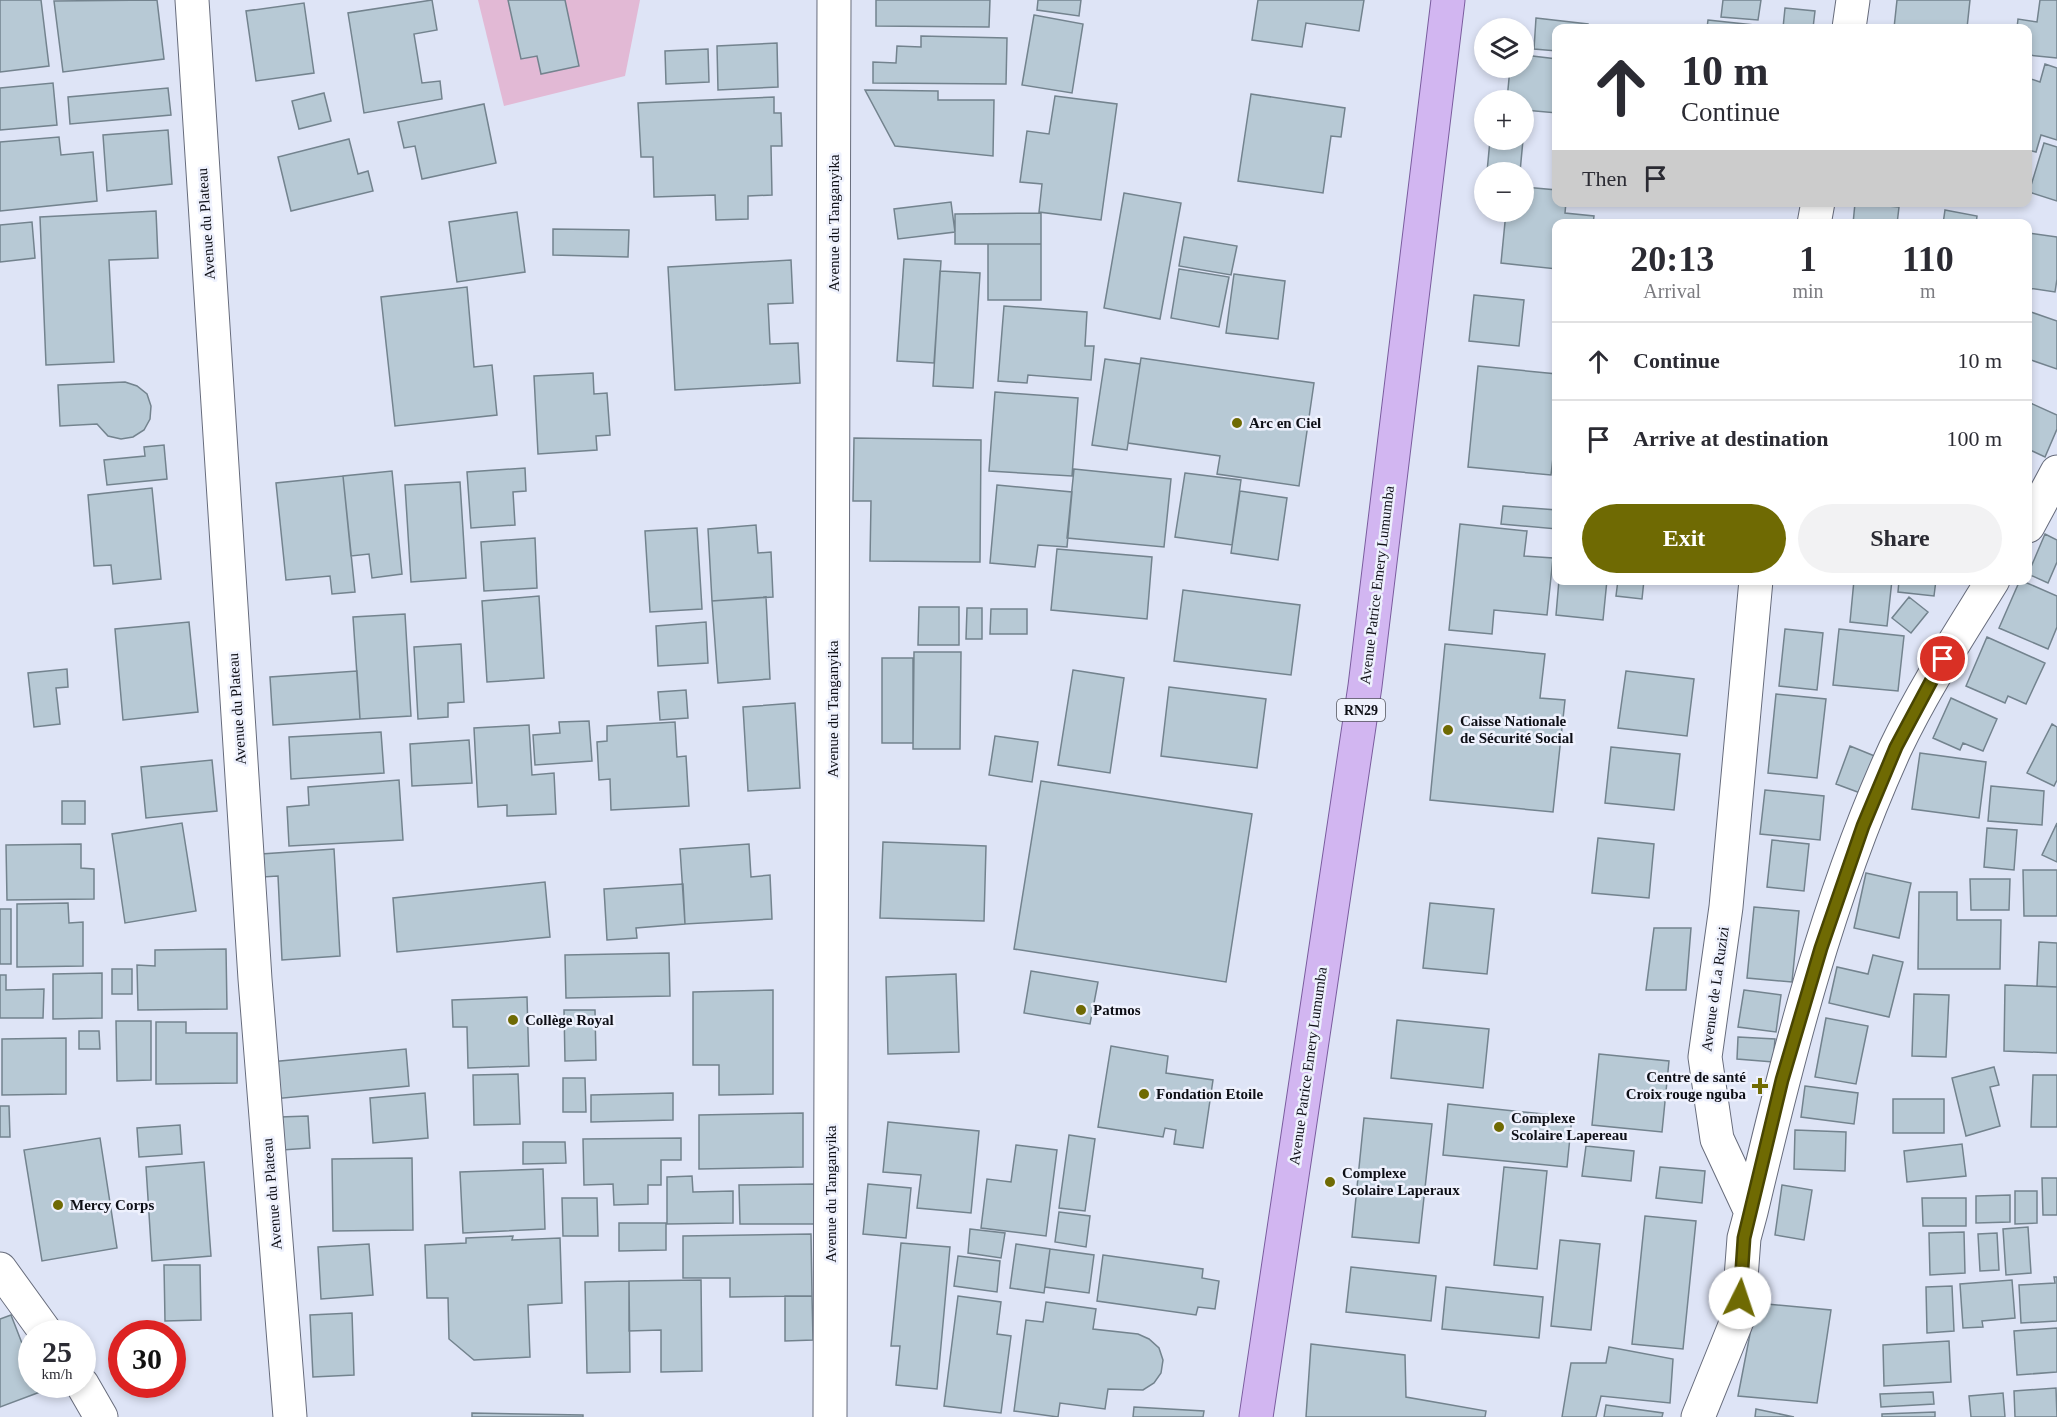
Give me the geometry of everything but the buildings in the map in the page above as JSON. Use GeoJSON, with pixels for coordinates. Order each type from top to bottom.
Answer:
{"type":"FeatureCollection","features":[{"type":"Feature","properties":{"kind":"main road","name":"Avenue Patrice Emery Lumumba"},"geometry":{"type":"LineString","coordinates":[[1256,1417],[1365,686],[1448,0]]}},
{"type":"Feature","properties":{"kind":"street","name":"Avenue du Plateau"},"geometry":{"type":"LineString","coordinates":[[192,0],[255,978],[290,1417]]}},
{"type":"Feature","properties":{"kind":"street","name":"Avenue du Tanganyika"},"geometry":{"type":"LineString","coordinates":[[830,1417],[834,0]]}},
{"type":"Feature","properties":{"kind":"street"},"geometry":{"type":"LineString","coordinates":[[1849,24],[1853,0]]}},
{"type":"Feature","properties":{"kind":"street"},"geometry":{"type":"LineString","coordinates":[[2032,518],[2057,471]]}},
{"type":"Feature","properties":{"kind":"street","name":"Avenue de La Ruzizi"},"geometry":{"type":"LineString","coordinates":[[1751,1212],[1717,1139],[1705,1057],[1726,907],[1756,585]]}},
{"type":"Feature","properties":{"kind":"street"},"geometry":{"type":"LineString","coordinates":[[1698,1417],[1738,1318],[1744,1238],[1785,1069],[1821,948],[1863,826],[1896,747],[1943,659],[1990,585]]}},
{"type":"Feature","properties":{"kind":"street"},"geometry":{"type":"LineString","coordinates":[[0,1269],[37,1320]]}},
{"type":"Feature","properties":{"kind":"street"},"geometry":{"type":"LineString","coordinates":[[90,1398],[101,1417]]}},
{"type":"Feature","properties":{"kind":"shaded area"},"geometry":{"type":"Polygon","coordinates":[[[478,0],[640,0],[625,76],[504,106],[478,0]]]}},
{"type":"Feature","properties":{"kind":"place","name":"Arc en Ciel"},"geometry":{"type":"Point","coordinates":[1237,423]}},
{"type":"Feature","properties":{"kind":"place","name":"Caisse Nationale de Sécurité Social"},"geometry":{"type":"Point","coordinates":[1448,730]}},
{"type":"Feature","properties":{"kind":"place","name":"Patmos"},"geometry":{"type":"Point","coordinates":[1081,1010]}},
{"type":"Feature","properties":{"kind":"place","name":"Collège Royal"},"geometry":{"type":"Point","coordinates":[513,1020]}},
{"type":"Feature","properties":{"kind":"place","name":"Centre de santé Croix rouge nguba"},"geometry":{"type":"Point","coordinates":[1760,1086]}},
{"type":"Feature","properties":{"kind":"place","name":"Fondation Etoile"},"geometry":{"type":"Point","coordinates":[1144,1094]}},
{"type":"Feature","properties":{"kind":"place","name":"Complexe Scolaire Lapereau"},"geometry":{"type":"Point","coordinates":[1499,1127]}},
{"type":"Feature","properties":{"kind":"place","name":"Complexe Scolaire Laperaux"},"geometry":{"type":"Point","coordinates":[1330,1182]}},
{"type":"Feature","properties":{"kind":"place","name":"Mercy Corps"},"geometry":{"type":"Point","coordinates":[58,1205]}},
{"type":"Feature","properties":{"kind":"route"},"geometry":{"type":"LineString","coordinates":[[1740,1298],[1744,1238],[1782,1080],[1821,948],[1863,826],[1896,747],[1943,659]]}}]}
